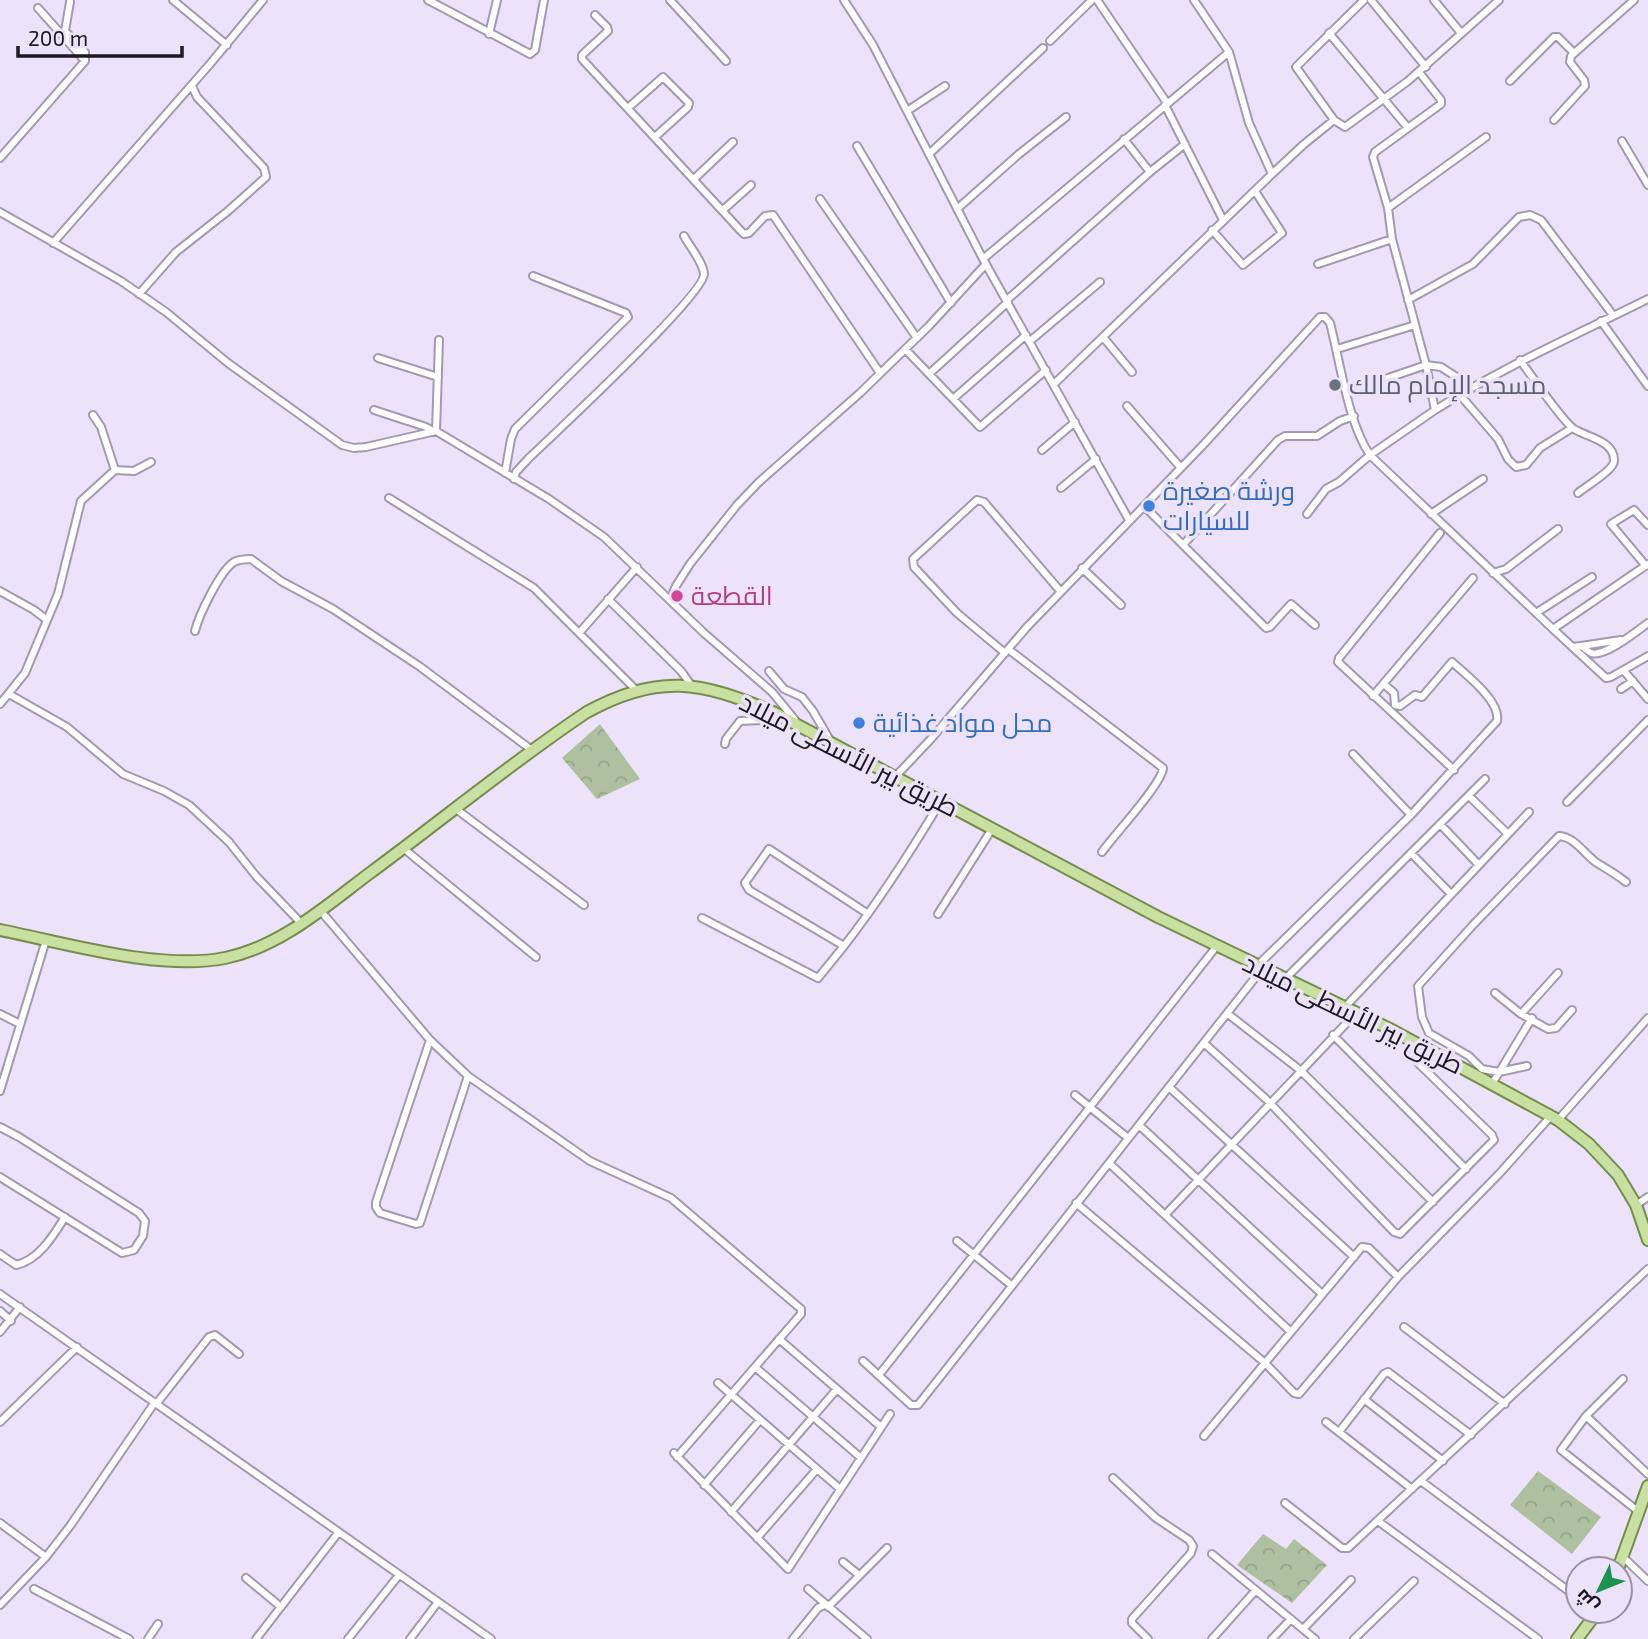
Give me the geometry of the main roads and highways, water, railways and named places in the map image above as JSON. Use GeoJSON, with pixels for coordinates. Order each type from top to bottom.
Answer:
{"type":"FeatureCollection","features":[{"type":"Feature","properties":{"kind":"main road","name":"طريق بير الأسطى ميلاد"},"geometry":{"type":"LineString","coordinates":[[0,930],[139,957],[199,961],[253,951],[320,910],[587,712],[636,691],[691,685],[731,694],[773,712],[1216,947],[1418,1043],[1555,1118],[1579,1135],[1618,1175],[1636,1205],[1648,1240]]}},
{"type":"Feature","properties":{"kind":"main road"},"geometry":{"type":"LineString","coordinates":[[1624,1555],[1648,1486]]}},
{"type":"Feature","properties":{"kind":"place","name":"مسجد الإمام مالك"},"geometry":{"type":"Point","coordinates":[1335,385]}},
{"type":"Feature","properties":{"kind":"place","name":"ورشة صغيرة للسيارات"},"geometry":{"type":"Point","coordinates":[1149,506]}},
{"type":"Feature","properties":{"kind":"place","name":"القطعة"},"geometry":{"type":"Point","coordinates":[677,596]}},
{"type":"Feature","properties":{"kind":"place","name":"محل مواد غذائية"},"geometry":{"type":"Point","coordinates":[859,723]}}]}
